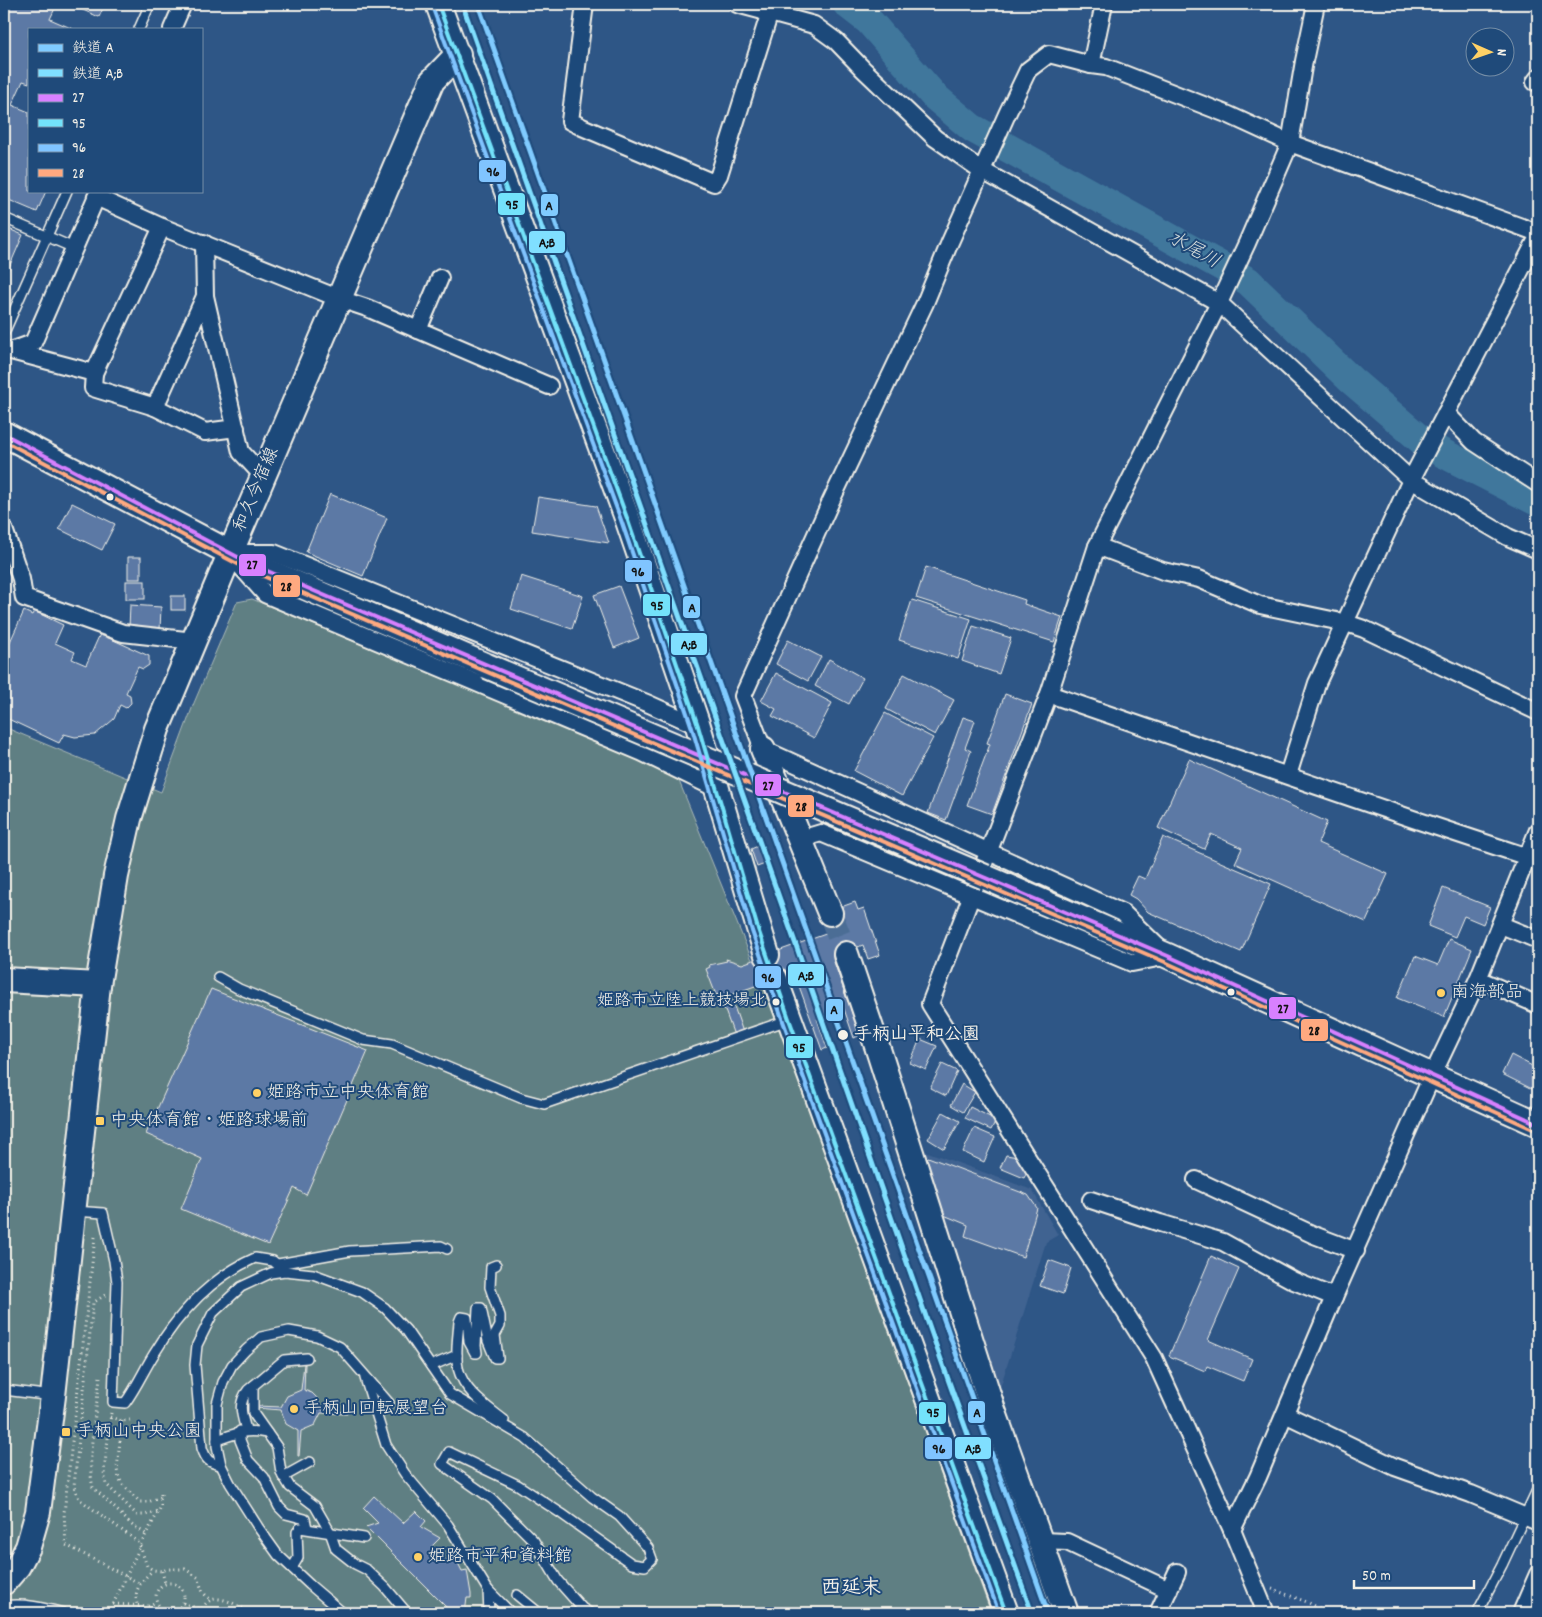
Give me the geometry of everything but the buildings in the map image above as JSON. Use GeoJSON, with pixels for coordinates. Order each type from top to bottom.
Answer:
{"type":"FeatureCollection","features":[{"type":"Feature","properties":{"kind":"street"},"geometry":{"type":"LineString","coordinates":[[172,28],[183,4]]}},
{"type":"Feature","properties":{"kind":"street"},"geometry":{"type":"LineString","coordinates":[[438,4],[458,54],[627,518],[698,726],[767,955]]}},
{"type":"Feature","properties":{"kind":"street"},"geometry":{"type":"LineString","coordinates":[[585,4],[570,121],[714,183],[719,175],[770,12]]}},
{"type":"Feature","properties":{"kind":"street"},"geometry":{"type":"LineString","coordinates":[[737,4],[814,26],[836,41],[935,138],[981,170],[1219,303],[1411,480],[1508,537],[1538,550]]}},
{"type":"Feature","properties":{"kind":"street"},"geometry":{"type":"LineString","coordinates":[[1091,66],[1104,4]]}},
{"type":"Feature","properties":{"kind":"street"},"geometry":{"type":"LineString","coordinates":[[1266,1613],[1232,1530],[1154,1358],[930,1004],[978,886],[989,851],[1049,694],[1097,546],[1219,303],[1290,143],[1316,4]]}},
{"type":"Feature","properties":{"kind":"street","name":"和久今宿線"},"geometry":{"type":"LineString","coordinates":[[458,54],[432,81],[230,554],[487,666],[978,886],[1168,956],[1538,1124]]}},
{"type":"Feature","properties":{"kind":"street"},"geometry":{"type":"LineString","coordinates":[[830,913],[743,696],[829,505],[925,303],[981,170],[1028,70],[1049,54],[1091,66],[1106,67],[1229,115],[1290,143],[1538,233]]}},
{"type":"Feature","properties":{"kind":"street"},"geometry":{"type":"LineString","coordinates":[[8,349],[33,343],[98,194],[162,227],[340,299],[367,308],[549,386]]}},
{"type":"Feature","properties":{"kind":"street"},"geometry":{"type":"LineString","coordinates":[[162,227],[94,373],[94,388],[155,407],[205,432],[236,428]]}},
{"type":"Feature","properties":{"kind":"street"},"geometry":{"type":"LineString","coordinates":[[1288,775],[1317,683],[1346,624],[1411,480],[1538,237]]}},
{"type":"Feature","properties":{"kind":"street"},"geometry":{"type":"LineString","coordinates":[[204,244],[205,296],[241,452],[263,476]]}},
{"type":"Feature","properties":{"kind":"street"},"geometry":{"type":"LineString","coordinates":[[418,330],[440,278]]}},
{"type":"Feature","properties":{"kind":"street"},"geometry":{"type":"LineString","coordinates":[[155,407],[205,296]]}},
{"type":"Feature","properties":{"kind":"street"},"geometry":{"type":"LineString","coordinates":[[8,349],[94,373]]}},
{"type":"Feature","properties":{"kind":"street"},"geometry":{"type":"LineString","coordinates":[[1446,413],[1474,442],[1538,484]]}},
{"type":"Feature","properties":{"kind":"street"},"geometry":{"type":"LineString","coordinates":[[4,434],[230,554],[265,594],[641,752],[717,789]]}},
{"type":"Feature","properties":{"kind":"street"},"geometry":{"type":"LineString","coordinates":[[4,529],[21,579],[24,598],[123,633],[194,641]]}},
{"type":"Feature","properties":{"kind":"street"},"geometry":{"type":"LineString","coordinates":[[1097,546],[1164,570],[1199,579],[1260,605],[1364,629],[1538,712]]}},
{"type":"Feature","properties":{"kind":"street"},"geometry":{"type":"LineString","coordinates":[[230,554],[274,553],[640,700],[698,726]]}},
{"type":"Feature","properties":{"kind":"street"},"geometry":{"type":"LineString","coordinates":[[4,1582],[18,1566],[28,1547],[38,1512],[53,1396],[98,985],[116,876],[129,819],[158,729],[230,554]]}},
{"type":"Feature","properties":{"kind":"street"},"geometry":{"type":"LineString","coordinates":[[1049,694],[1533,859]]}},
{"type":"Feature","properties":{"kind":"street"},"geometry":{"type":"LineString","coordinates":[[763,749],[1123,912],[1168,956]]}},
{"type":"Feature","properties":{"kind":"street"},"geometry":{"type":"LineString","coordinates":[[1232,1530],[1258,1477],[1334,1297],[1432,1076],[1533,859],[1538,830]]}},
{"type":"Feature","properties":{"kind":"street"},"geometry":{"type":"LineString","coordinates":[[801,839],[821,832],[978,886]]}},
{"type":"Feature","properties":{"kind":"street"},"geometry":{"type":"LineString","coordinates":[[1501,925],[1538,940]]}},
{"type":"Feature","properties":{"kind":"street"},"geometry":{"type":"LineString","coordinates":[[846,954],[992,1407],[1066,1613]]}},
{"type":"Feature","properties":{"kind":"street"},"geometry":{"type":"LineString","coordinates":[[1478,978],[1538,1005]]}},
{"type":"Feature","properties":{"kind":"street"},"geometry":{"type":"LineString","coordinates":[[775,979],[784,1021],[1006,1613]]}},
{"type":"Feature","properties":{"kind":"street"},"geometry":{"type":"LineString","coordinates":[[4,980],[98,985]]}},
{"type":"Feature","properties":{"kind":"street"},"geometry":{"type":"LineString","coordinates":[[1196,1180],[1314,1235],[1356,1251]]}},
{"type":"Feature","properties":{"kind":"street"},"geometry":{"type":"LineString","coordinates":[[1091,1200],[1223,1242],[1294,1282],[1334,1297]]}},
{"type":"Feature","properties":{"kind":"street"},"geometry":{"type":"LineString","coordinates":[[1285,1414],[1395,1467],[1471,1494],[1532,1519]]}},
{"type":"Feature","properties":{"kind":"street"},"geometry":{"type":"LineString","coordinates":[[1040,1541],[1067,1542],[1169,1590]]}},
{"type":"Feature","properties":{"kind":"street"},"geometry":{"type":"LineString","coordinates":[[1158,1613],[1177,1572]]}},
{"type":"Feature","properties":{"kind":"street"},"geometry":{"type":"LineString","coordinates":[[1521,1613],[1538,1574]]}},
{"type":"Feature","properties":{"kind":"lane"},"geometry":{"type":"LineString","coordinates":[[139,28],[150,4]]}},
{"type":"Feature","properties":{"kind":"lane"},"geometry":{"type":"LineString","coordinates":[[4,333],[67,192]]}},
{"type":"Feature","properties":{"kind":"lane"},"geometry":{"type":"LineString","coordinates":[[4,218],[74,248]]}},
{"type":"Feature","properties":{"kind":"lane"},"geometry":{"type":"LineString","coordinates":[[218,977],[239,989],[363,1040],[392,1044],[521,1098],[544,1104],[784,1021]]}},
{"type":"Feature","properties":{"kind":"lane"},"geometry":{"type":"LineString","coordinates":[[74,1210],[103,1213],[114,1261],[117,1282],[113,1402],[125,1404],[154,1353],[186,1310],[217,1280],[255,1258],[273,1261],[281,1268],[313,1274],[362,1292],[385,1308],[406,1330],[450,1394],[525,1438]]}},
{"type":"Feature","properties":{"kind":"lane"},"geometry":{"type":"LineString","coordinates":[[221,1465],[211,1463],[205,1458],[202,1448],[195,1365],[197,1345],[213,1313],[241,1287],[281,1268],[350,1251],[441,1246],[447,1249]]}},
{"type":"Feature","properties":{"kind":"lane"},"geometry":{"type":"LineString","coordinates":[[496,1265],[491,1267],[490,1287],[500,1316],[500,1326],[495,1335],[498,1358],[495,1358],[488,1341],[481,1308],[478,1308],[477,1353],[475,1354],[469,1342],[467,1318],[461,1317],[457,1355],[459,1369],[467,1388],[592,1497],[619,1516],[648,1548],[652,1559],[645,1566],[632,1564],[518,1485],[449,1452],[442,1464],[492,1499],[534,1541],[558,1581],[582,1608],[590,1613]]}},
{"type":"Feature","properties":{"kind":"lane"},"geometry":{"type":"LineString","coordinates":[[343,1613],[278,1555],[258,1527],[221,1465],[217,1440],[217,1404],[223,1382],[232,1364],[261,1337],[289,1331],[317,1336],[340,1348],[389,1403]]}},
{"type":"Feature","properties":{"kind":"lane"},"geometry":{"type":"LineString","coordinates":[[431,1366],[457,1355]]}},
{"type":"Feature","properties":{"kind":"lane"},"geometry":{"type":"LineString","coordinates":[[307,1358],[284,1360],[253,1386],[244,1396],[240,1406],[243,1431],[240,1440],[248,1460],[266,1480],[279,1507],[286,1514],[306,1519],[307,1528]]}},
{"type":"Feature","properties":{"kind":"lane"},"geometry":{"type":"LineString","coordinates":[[364,1376],[386,1445],[405,1474],[448,1525],[488,1590],[511,1613]]}},
{"type":"Feature","properties":{"kind":"lane"},"geometry":{"type":"LineString","coordinates":[[253,1386],[254,1413],[276,1447],[283,1477],[296,1493],[315,1506],[330,1532],[336,1549],[355,1564],[367,1570],[407,1613]]}},
{"type":"Feature","properties":{"kind":"lane"},"geometry":{"type":"LineString","coordinates":[[4,1390],[53,1396]]}},
{"type":"Feature","properties":{"kind":"lane"},"geometry":{"type":"LineString","coordinates":[[217,1440],[243,1431],[267,1434]]}},
{"type":"Feature","properties":{"kind":"lane"},"geometry":{"type":"LineString","coordinates":[[283,1477],[310,1462]]}},
{"type":"Feature","properties":{"kind":"lane"},"geometry":{"type":"LineString","coordinates":[[1477,1613],[1532,1519],[1538,1488]]}},
{"type":"Feature","properties":{"kind":"lane"},"geometry":{"type":"LineString","coordinates":[[292,1568],[298,1558],[297,1532],[300,1528],[364,1538]]}},
{"type":"Feature","properties":{"kind":"lane"},"geometry":{"type":"LineString","coordinates":[[488,1590],[489,1613]]}},
{"type":"Feature","properties":{"kind":"lane"},"geometry":{"type":"LineString","coordinates":[[517,1595],[539,1613]]}},
{"type":"Feature","properties":{"kind":"lane"},"geometry":{"type":"LineString","coordinates":[[4,1606],[16,1604],[46,1608],[63,1613]]}},
{"type":"Feature","properties":{"kind":"path"},"geometry":{"type":"LineString","coordinates":[[98,1212],[64,1513],[66,1545],[139,1584]]}},
{"type":"Feature","properties":{"kind":"path"},"geometry":{"type":"LineString","coordinates":[[108,1302],[109,1292],[93,1303],[74,1486],[79,1499],[141,1545],[148,1566],[153,1570],[186,1569],[199,1578],[205,1596],[212,1600],[226,1599],[246,1610]]}},
{"type":"Feature","properties":{"kind":"path"},"geometry":{"type":"LineString","coordinates":[[101,1369],[91,1480],[93,1487],[103,1498],[132,1525],[146,1534]]}},
{"type":"Feature","properties":{"kind":"path"},"geometry":{"type":"LineString","coordinates":[[113,1402],[104,1472],[106,1484],[137,1515],[159,1511]]}},
{"type":"Feature","properties":{"kind":"path"},"geometry":{"type":"LineString","coordinates":[[110,1417],[122,1421],[130,1420]]}},
{"type":"Feature","properties":{"kind":"path"},"geometry":{"type":"LineString","coordinates":[[122,1421],[117,1469],[120,1479],[140,1502],[148,1502],[162,1497]]}},
{"type":"Feature","properties":{"kind":"path"},"geometry":{"type":"LineString","coordinates":[[108,1613],[159,1511],[162,1497],[161,1491]]}},
{"type":"Feature","properties":{"kind":"path"},"geometry":{"type":"LineString","coordinates":[[141,1613],[136,1605],[139,1584],[153,1570]]}},
{"type":"Feature","properties":{"kind":"path"},"geometry":{"type":"LineString","coordinates":[[162,1571],[166,1583]]}},
{"type":"Feature","properties":{"kind":"path"},"geometry":{"type":"LineString","coordinates":[[166,1583],[176,1584],[184,1592],[183,1603],[175,1611],[164,1610],[156,1602],[157,1591],[166,1583]]}},
{"type":"Feature","properties":{"kind":"path"},"geometry":{"type":"LineString","coordinates":[[1254,1585],[1258,1584],[1290,1595],[1329,1613]]}},
{"type":"Feature","properties":{"kind":"path"},"geometry":{"type":"LineString","coordinates":[[183,1603],[200,1612],[212,1600]]}},
{"type":"Feature","properties":{"kind":"path"},"geometry":{"type":"LineString","coordinates":[[112,1604],[148,1606],[156,1602]]}},
{"type":"Feature","properties":{"kind":"shaded area"},"geometry":{"type":"Polygon","coordinates":[[[914,1147],[1032,1190],[1058,1235],[1046,1242],[1000,1388],[914,1147]]]}},
{"type":"Feature","properties":{"kind":"green space"},"geometry":{"type":"Polygon","coordinates":[[[252,599],[668,772],[679,781],[781,1031],[991,1613],[4,1613],[4,727],[161,792],[194,703],[237,602],[252,599]]]}},
{"type":"Feature","properties":{"kind":"waterway","name":"水尾川"},"geometry":{"type":"LineString","coordinates":[[847,4],[869,21],[934,96],[972,128],[1248,281],[1351,380],[1427,445],[1538,502]]}},
{"type":"Feature","properties":{"kind":"tunnel"},"geometry":{"type":"LineString","coordinates":[[830,913],[846,954]]}},
{"type":"Feature","properties":{"kind":"rail line","name":"A"},"geometry":{"type":"LineString","coordinates":[[478,4],[1048,1613]]}},
{"type":"Feature","properties":{"kind":"rail line","name":"A;B"},"geometry":{"type":"LineString","coordinates":[[463,6],[1032,1613]]}},
{"type":"Feature","properties":{"kind":"transit line","name":"95"},"geometry":{"type":"LineString","coordinates":[[438,4],[627,518],[698,726],[758,929],[789,1019],[1006,1613]]}},
{"type":"Feature","properties":{"kind":"transit line","name":"96"},"geometry":{"type":"LineString","coordinates":[[432,6],[621,520],[692,728],[752,931],[783,1021],[999,1613]]}},
{"type":"Feature","properties":{"kind":"transit line","name":"27"},"geometry":{"type":"LineString","coordinates":[[4,434],[251,564],[1168,956],[1538,1124]]}},
{"type":"Feature","properties":{"kind":"transit line","name":"28"},"geometry":{"type":"LineString","coordinates":[[4,441],[249,570],[1165,962],[1535,1130]]}},
{"type":"Feature","properties":{"kind":"place","name":"南海部品"},"geometry":{"type":"Point","coordinates":[1441,993]}},
{"type":"Feature","properties":{"kind":"place","name":"姫路市立陸上競技場北"},"geometry":{"type":"Point","coordinates":[776,1002]}},
{"type":"Feature","properties":{"kind":"place","name":"手柄山平和公園"},"geometry":{"type":"Point","coordinates":[843,1035]}},
{"type":"Feature","properties":{"kind":"place","name":"姫路市立中央体育館"},"geometry":{"type":"Point","coordinates":[257,1093]}},
{"type":"Feature","properties":{"kind":"place","name":"中央体育館・姫路球場前"},"geometry":{"type":"Point","coordinates":[100,1121]}},
{"type":"Feature","properties":{"kind":"place","name":"手柄山回転展望台"},"geometry":{"type":"Point","coordinates":[294,1409]}},
{"type":"Feature","properties":{"kind":"place","name":"手柄山中央公園"},"geometry":{"type":"Point","coordinates":[66,1432]}},
{"type":"Feature","properties":{"kind":"place","name":"姫路市平和資料館"},"geometry":{"type":"Point","coordinates":[418,1557]}},
{"type":"Feature","properties":{"kind":"district","name":"西延末"},"geometry":{"type":"Point","coordinates":[851,1589]}}]}
